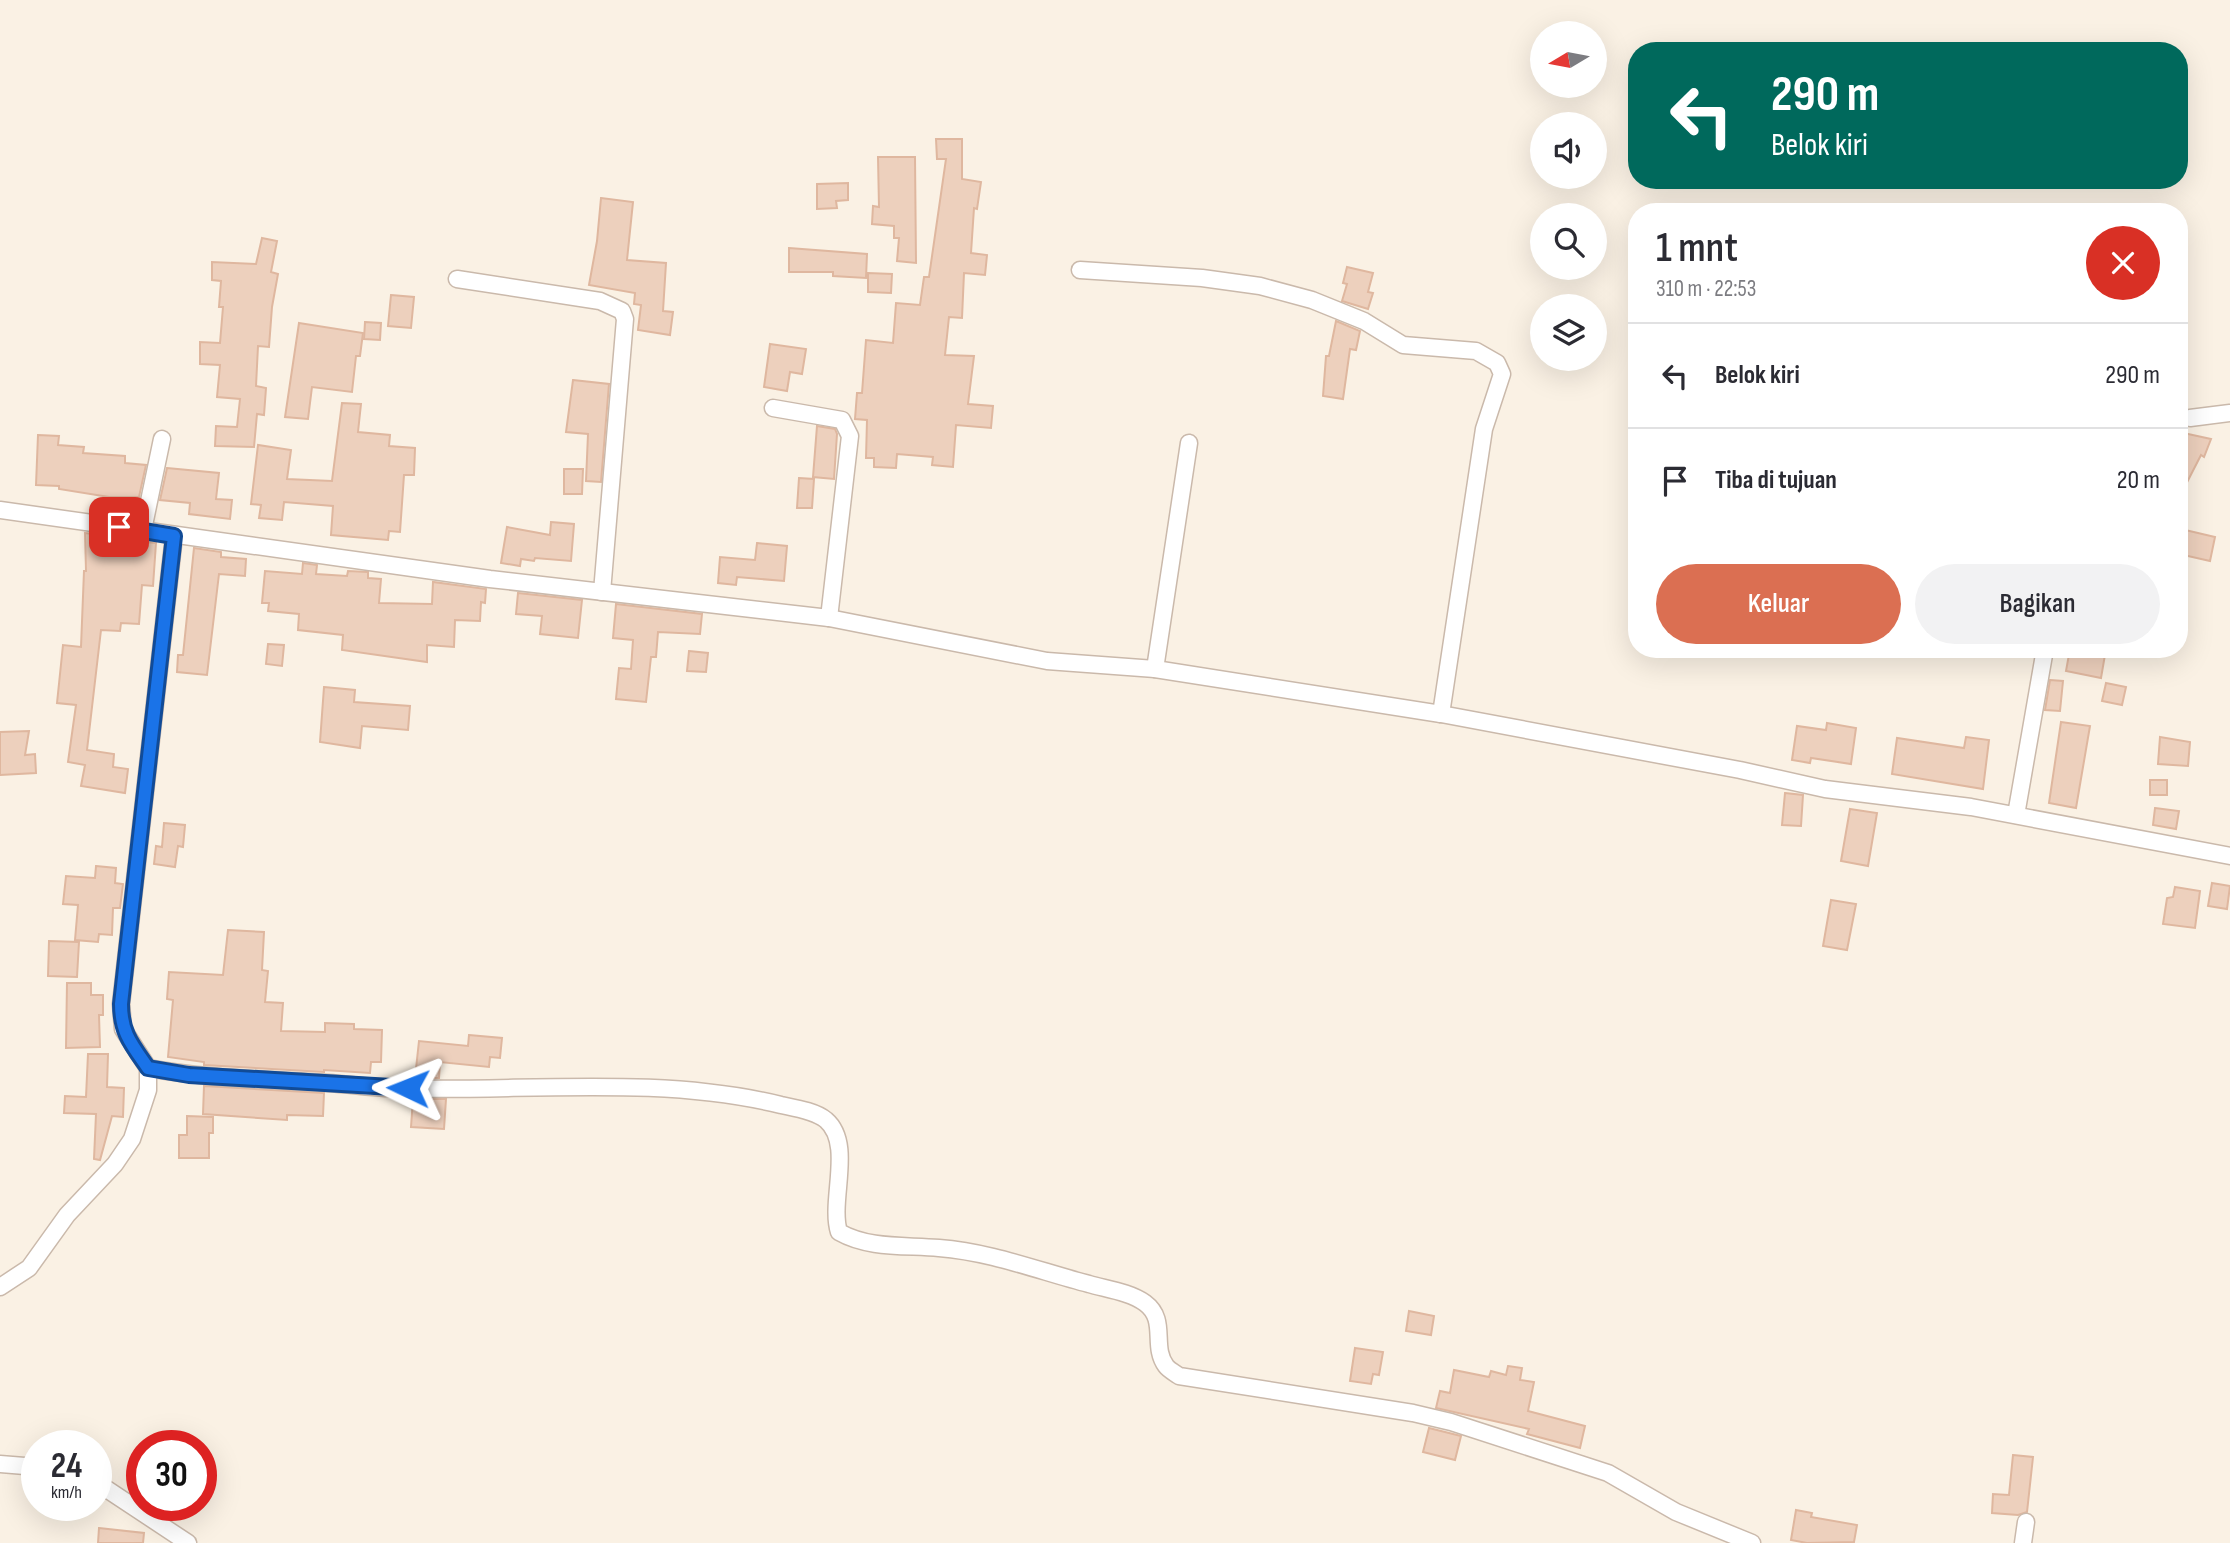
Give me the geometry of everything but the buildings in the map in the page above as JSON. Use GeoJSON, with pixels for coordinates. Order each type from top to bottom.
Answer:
{"type":"FeatureCollection","features":[{"type":"Feature","properties":{"kind":"street"},"geometry":{"type":"LineString","coordinates":[[1080,270],[1202,278],[1260,286],[1312,300],[1354,317],[1403,345],[1476,351],[1497,363],[1502,374],[1484,429],[1441,714]]}},
{"type":"Feature","properties":{"kind":"street"},"geometry":{"type":"LineString","coordinates":[[457,279],[600,301],[622,311],[625,318],[602,592]]}},
{"type":"Feature","properties":{"kind":"street"},"geometry":{"type":"LineString","coordinates":[[773,408],[842,420],[850,436],[829,618]]}},
{"type":"Feature","properties":{"kind":"street"},"geometry":{"type":"LineString","coordinates":[[2190,418],[2230,413]]}},
{"type":"Feature","properties":{"kind":"street"},"geometry":{"type":"LineString","coordinates":[[143,530],[162,439]]}},
{"type":"Feature","properties":{"kind":"street"},"geometry":{"type":"LineString","coordinates":[[1155,669],[1189,443]]}},
{"type":"Feature","properties":{"kind":"street"},"geometry":{"type":"LineString","coordinates":[[0,510],[174,536],[602,592],[829,618],[1047,661],[1155,669],[1441,714],[1740,770],[1825,789],[2016,815],[2230,856]]}},
{"type":"Feature","properties":{"kind":"street"},"geometry":{"type":"LineString","coordinates":[[0,1287],[29,1268],[67,1215],[115,1164],[132,1139],[148,1090],[148,1068],[123,1029],[121,1004],[174,536]]}},
{"type":"Feature","properties":{"kind":"street"},"geometry":{"type":"LineString","coordinates":[[2016,815],[2043,658]]}},
{"type":"Feature","properties":{"kind":"street"},"geometry":{"type":"LineString","coordinates":[[148,1068],[189,1075],[384,1088],[568,1086],[703,1092],[796,1108],[826,1120],[836,1138],[840,1170],[835,1218],[839,1232],[851,1239],[866,1243],[993,1255],[1114,1290],[1144,1302],[1155,1313],[1160,1330],[1160,1351],[1166,1366],[1179,1376],[1413,1413],[1451,1422],[1608,1473],[1676,1512],[1752,1543]]}},
{"type":"Feature","properties":{"kind":"street"},"geometry":{"type":"LineString","coordinates":[[0,1464],[21,1466]]}},
{"type":"Feature","properties":{"kind":"street"},"geometry":{"type":"LineString","coordinates":[[112,1493],[188,1543]]}},
{"type":"Feature","properties":{"kind":"street"},"geometry":{"type":"LineString","coordinates":[[2023,1543],[2026,1522]]}},
{"type":"Feature","properties":{"kind":"route"},"geometry":{"type":"LineString","coordinates":[[119,527],[174,536],[139,867],[121,1004],[121,1021],[127,1038],[148,1068],[189,1075],[408,1088]]}}]}
